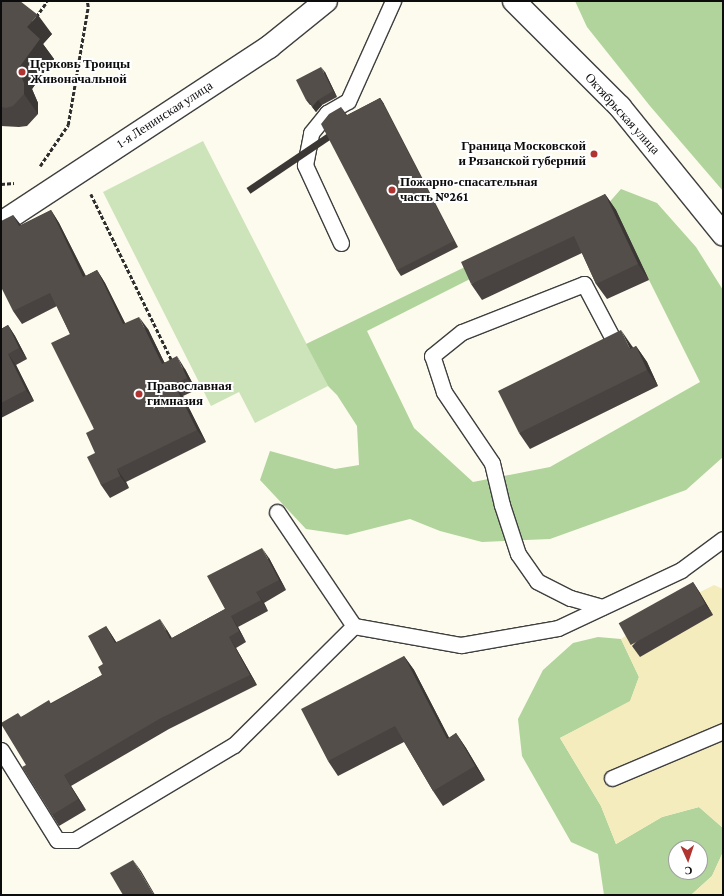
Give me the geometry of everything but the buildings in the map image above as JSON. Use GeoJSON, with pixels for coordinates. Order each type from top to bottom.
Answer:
{"type":"FeatureCollection","features":[{"type":"Feature","properties":{"kind":"street","name":"1-я Ленинская улица"},"geometry":{"type":"LineString","coordinates":[[1,223],[269,47],[326,1]]}},
{"type":"Feature","properties":{"kind":"street","name":"Октябрьская улица"},"geometry":{"type":"LineString","coordinates":[[514,1],[620,107],[723,234]]}},
{"type":"Feature","properties":{"kind":"lane"},"geometry":{"type":"LineString","coordinates":[[341,243],[305,165],[311,133],[327,113],[348,101],[393,1]]}},
{"type":"Feature","properties":{"kind":"lane"},"geometry":{"type":"LineString","coordinates":[[602,607],[570,598],[537,581],[518,554],[502,505],[492,463],[444,392],[432,356],[462,332],[584,284],[612,337]]}},
{"type":"Feature","properties":{"kind":"lane"},"geometry":{"type":"LineString","coordinates":[[277,512],[354,626],[461,645],[558,628],[681,570],[723,539]]}},
{"type":"Feature","properties":{"kind":"lane"},"geometry":{"type":"LineString","coordinates":[[1,750],[57,840],[75,840],[234,745],[354,626]]}},
{"type":"Feature","properties":{"kind":"lane"},"geometry":{"type":"LineString","coordinates":[[612,778],[723,731]]}},
{"type":"Feature","properties":{"kind":"path"},"geometry":{"type":"LineString","coordinates":[[34,20],[47,1]]}},
{"type":"Feature","properties":{"kind":"path"},"geometry":{"type":"LineString","coordinates":[[38,170],[68,125],[88,7],[86,1]]}},
{"type":"Feature","properties":{"kind":"path"},"geometry":{"type":"LineString","coordinates":[[80,170],[175,365]]}},
{"type":"Feature","properties":{"kind":"path"},"geometry":{"type":"LineString","coordinates":[[1,184],[15,183]]}},
{"type":"Feature","properties":{"kind":"green space"},"geometry":{"type":"Polygon","coordinates":[[[575,1],[723,1],[723,191],[650,106],[587,27],[575,1]]]}},
{"type":"Feature","properties":{"kind":"green space"},"geometry":{"type":"Polygon","coordinates":[[[203,141],[328,386],[255,423],[239,392],[211,406],[103,192],[203,141]]]}},
{"type":"Feature","properties":{"kind":"green space"},"geometry":{"type":"Polygon","coordinates":[[[621,189],[657,203],[696,247],[723,290],[723,457],[686,490],[550,539],[482,542],[440,531],[410,519],[347,535],[306,529],[260,480],[270,451],[335,469],[359,465],[357,426],[337,395],[328,386],[306,344],[465,267],[472,278],[367,331],[414,428],[473,482],[550,467],[700,382],[616,210],[606,206],[621,189]]]}},
{"type":"Feature","properties":{"kind":"green space"},"geometry":{"type":"Polygon","coordinates":[[[598,637],[621,639],[639,677],[630,702],[560,738],[601,806],[616,844],[662,817],[699,807],[723,828],[723,852],[712,876],[708,880],[708,840],[668,840],[668,880],[708,880],[691,895],[604,895],[598,854],[571,842],[522,756],[518,719],[543,670],[573,643],[598,637]]]}},
{"type":"Feature","properties":{"kind":"sand"},"geometry":{"type":"Polygon","coordinates":[[[714,585],[723,589],[723,828],[699,807],[662,817],[616,844],[601,806],[560,738],[630,701],[639,677],[621,639],[662,611],[714,585]]]}},
{"type":"Feature","properties":{"kind":"sand"},"geometry":{"type":"Polygon","coordinates":[[[723,852],[723,895],[691,895],[708,880],[712,876],[723,852]]]}},
{"type":"Feature","properties":{"kind":"place","name":"Церковь Троицы Живоначальной"},"geometry":{"type":"Point","coordinates":[22,72]}},
{"type":"Feature","properties":{"kind":"place","name":"Граница Московской и Рязанской губерний"},"geometry":{"type":"Point","coordinates":[594,154]}},
{"type":"Feature","properties":{"kind":"place","name":"Пожарно-спасательная часть №261"},"geometry":{"type":"Point","coordinates":[392,190]}},
{"type":"Feature","properties":{"kind":"place","name":"Православная гимназия"},"geometry":{"type":"Point","coordinates":[139,394]}}]}
